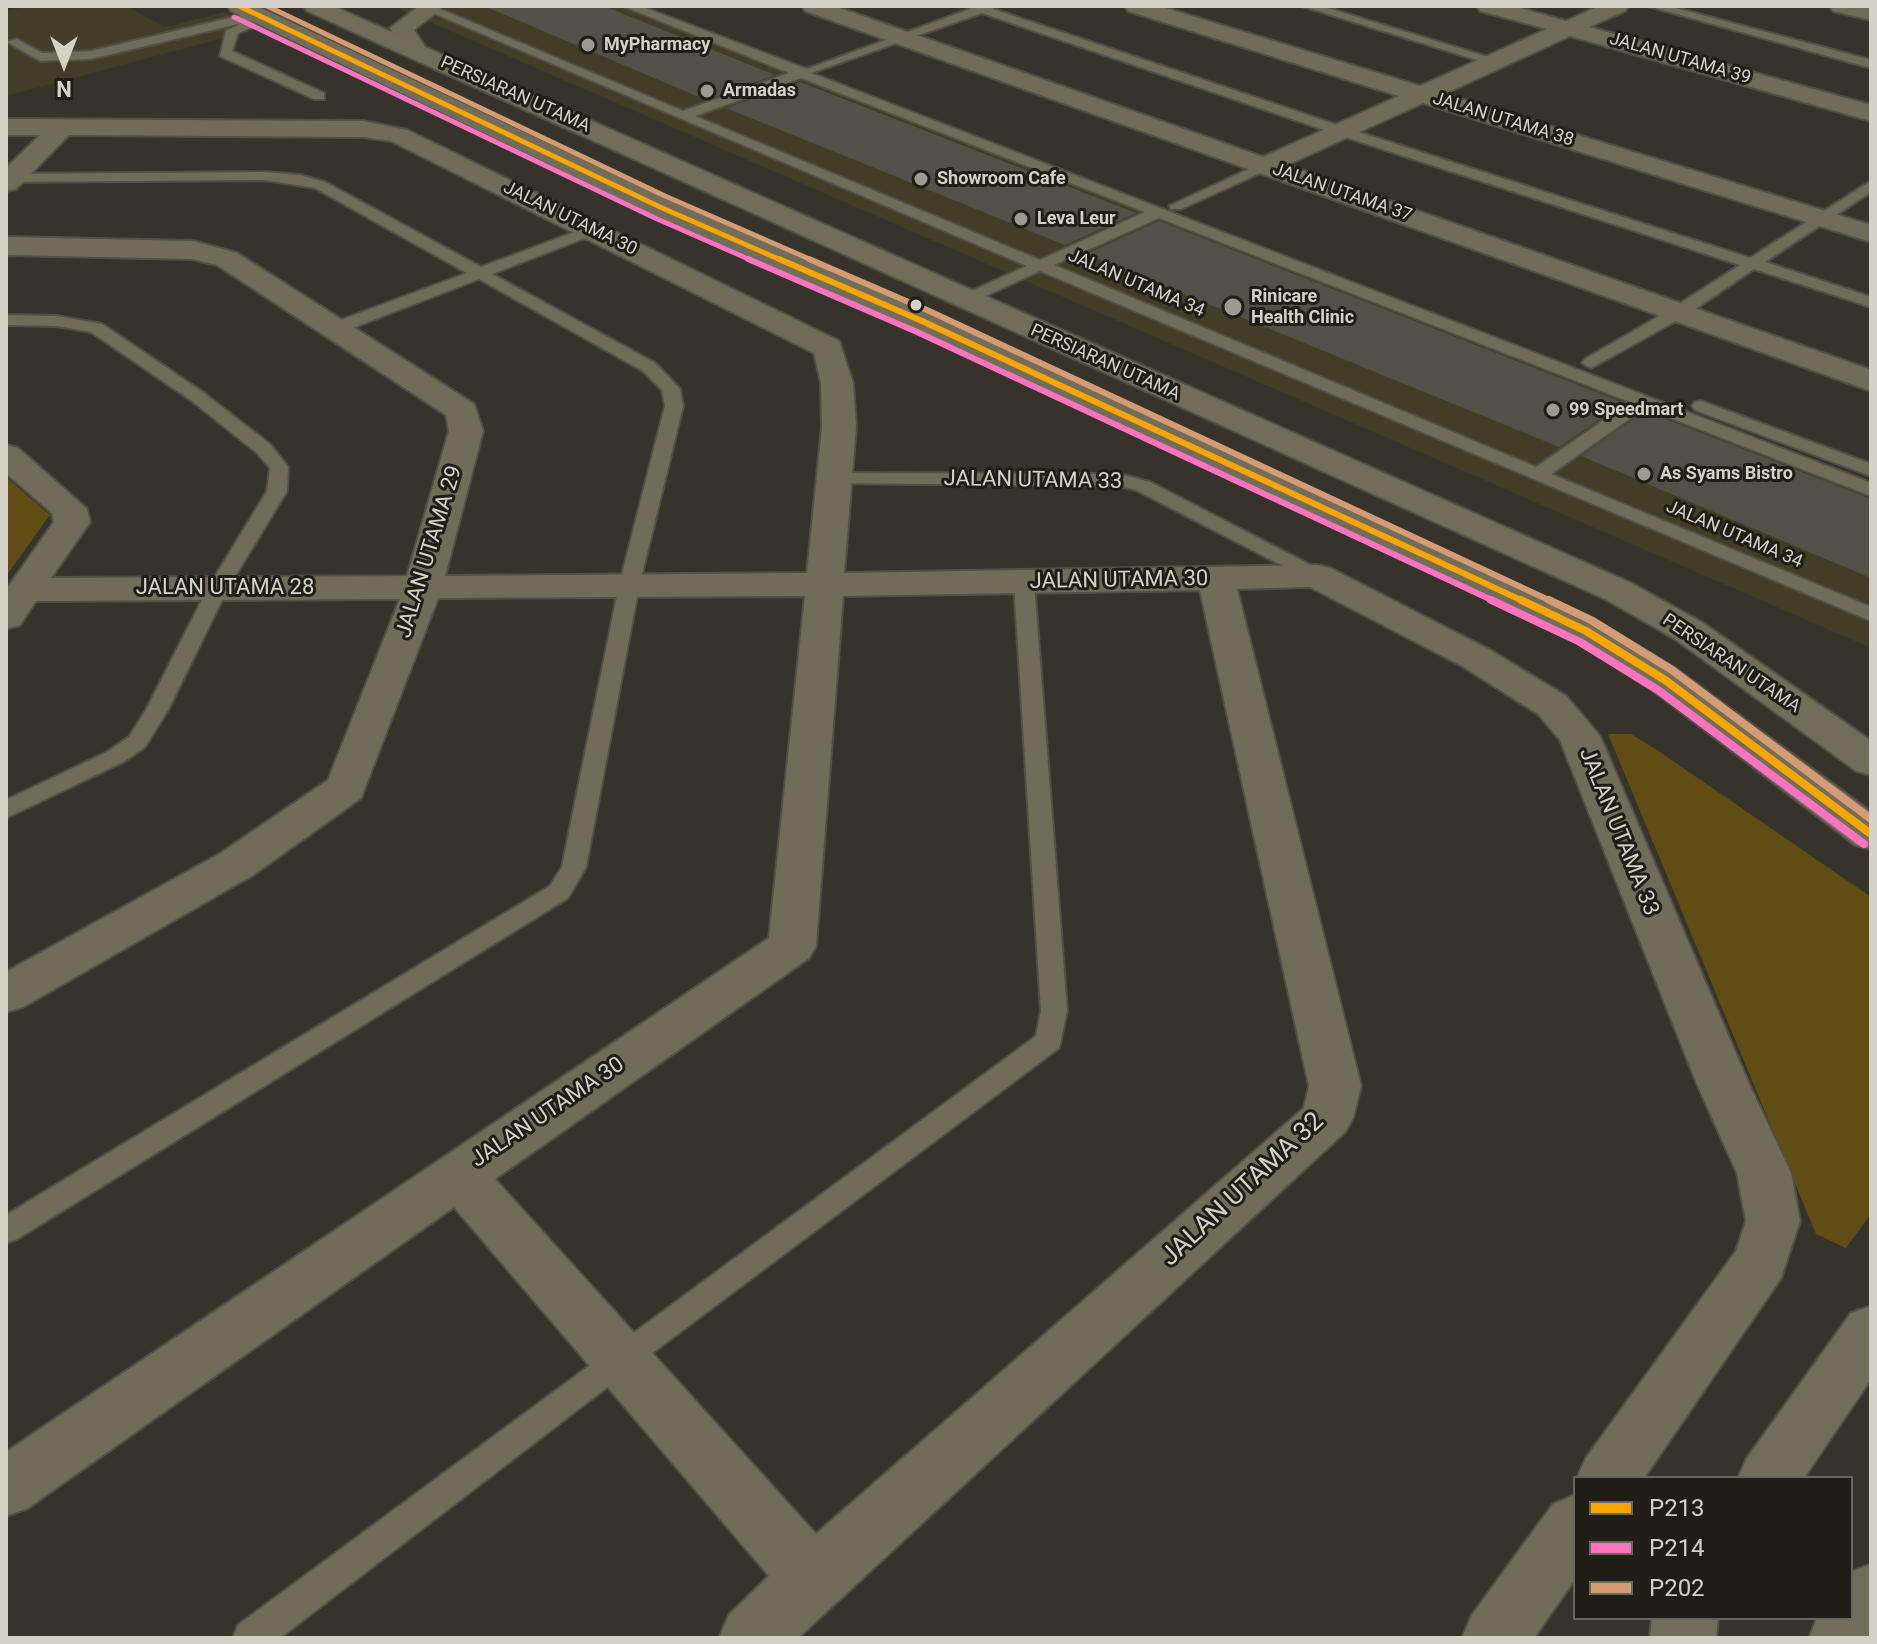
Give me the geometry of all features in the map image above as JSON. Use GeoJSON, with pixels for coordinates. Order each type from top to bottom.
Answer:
{"type":"FeatureCollection","features":[{"type":"Feature","properties":{"kind":"street","name":"PERSIARAN UTAMA"},"geometry":{"type":"LineString","coordinates":[[315,6],[722,186],[964,300],[1618,591],[1689,631],[1871,761]]}},
{"type":"Feature","properties":{"kind":"street","name":"JALAN UTAMA 37"},"geometry":{"type":"LineString","coordinates":[[813,6],[1871,381]]}},
{"type":"Feature","properties":{"kind":"street","name":"JALAN UTAMA 38"},"geometry":{"type":"LineString","coordinates":[[1136,6],[1871,234]]}},
{"type":"Feature","properties":{"kind":"street","name":"JALAN UTAMA 39"},"geometry":{"type":"LineString","coordinates":[[1488,6],[1871,113]]}},
{"type":"Feature","properties":{"kind":"street"},"geometry":{"type":"LineString","coordinates":[[1264,166],[1617,6]]}},
{"type":"Feature","properties":{"kind":"street"},"geometry":{"type":"LineString","coordinates":[[1841,6],[1871,13]]}},
{"type":"Feature","properties":{"kind":"street"},"geometry":{"type":"LineString","coordinates":[[416,51],[401,28],[431,7]]}},
{"type":"Feature","properties":{"kind":"street","name":"PERSIARAN UTAMA"},"geometry":{"type":"LineString","coordinates":[[256,13],[660,207],[922,321],[1586,631],[1665,680],[1871,834]]}},
{"type":"Feature","properties":{"kind":"street","name":"JALAN UTAMA 30"},"geometry":{"type":"LineString","coordinates":[[6,127],[363,129],[398,135],[828,348],[837,383],[839,427],[792,946],[6,1487]]}},
{"type":"Feature","properties":{"kind":"street"},"geometry":{"type":"LineString","coordinates":[[8,180],[63,127]]}},
{"type":"Feature","properties":{"kind":"street","name":"JALAN UTAMA 29"},"geometry":{"type":"LineString","coordinates":[[6,246],[193,250],[227,259],[462,411],[466,431],[423,587],[346,788],[237,864],[6,994]]}},
{"type":"Feature","properties":{"kind":"street","name":"JALAN UTAMA 28"},"geometry":{"type":"LineString","coordinates":[[6,455],[69,509],[72,522],[16,603]]}},
{"type":"Feature","properties":{"kind":"street","name":"JALAN UTAMA 30"},"geometry":{"type":"LineString","coordinates":[[423,587],[1024,583],[1317,576]]}},
{"type":"Feature","properties":{"kind":"street","name":"JALAN UTAMA 33"},"geometry":{"type":"LineString","coordinates":[[1317,576],[1476,658],[1552,705],[1579,736],[1723,1084],[1764,1173],[1773,1221],[1761,1261],[1609,1476]]}},
{"type":"Feature","properties":{"kind":"street","name":"JALAN UTAMA 32"},"geometry":{"type":"LineString","coordinates":[[752,1638],[813,1578],[1327,1118],[1335,1086],[1216,579]]}},
{"type":"Feature","properties":{"kind":"street","name":"JALAN UTAMA 28"},"geometry":{"type":"LineString","coordinates":[[16,603],[218,588],[423,587]]}},
{"type":"Feature","properties":{"kind":"street"},"geometry":{"type":"LineString","coordinates":[[458,1174],[813,1578]]}},
{"type":"Feature","properties":{"kind":"street"},"geometry":{"type":"LineString","coordinates":[[1770,1476],[1871,1331]]}},
{"type":"Feature","properties":{"kind":"street"},"geometry":{"type":"LineString","coordinates":[[1495,1638],[1573,1528]]}},
{"type":"Feature","properties":{"kind":"street"},"geometry":{"type":"LineString","coordinates":[[1842,1638],[1871,1596]]}},
{"type":"Feature","properties":{"kind":"lane"},"geometry":{"type":"LineString","coordinates":[[629,6],[1871,470]]}},
{"type":"Feature","properties":{"kind":"lane"},"geometry":{"type":"LineString","coordinates":[[649,6],[809,71]]}},
{"type":"Feature","properties":{"kind":"lane"},"geometry":{"type":"LineString","coordinates":[[1308,6],[1495,61]]}},
{"type":"Feature","properties":{"kind":"lane"},"geometry":{"type":"LineString","coordinates":[[1654,6],[1871,64]]}},
{"type":"Feature","properties":{"kind":"lane","name":"JALAN UTAMA 34"},"geometry":{"type":"LineString","coordinates":[[431,7],[1871,615]]}},
{"type":"Feature","properties":{"kind":"lane"},"geometry":{"type":"LineString","coordinates":[[684,115],[982,7],[1341,131],[1871,302]]}},
{"type":"Feature","properties":{"kind":"lane"},"geometry":{"type":"LineString","coordinates":[[13,42],[40,57],[91,55],[256,13]]}},
{"type":"Feature","properties":{"kind":"lane"},"geometry":{"type":"LineString","coordinates":[[256,13],[232,31],[225,53],[319,96]]}},
{"type":"Feature","properties":{"kind":"lane"},"geometry":{"type":"LineString","coordinates":[[964,300],[1038,264],[1264,166]]}},
{"type":"Feature","properties":{"kind":"lane"},"geometry":{"type":"LineString","coordinates":[[6,1230],[559,892],[574,867],[629,586],[674,406],[671,389],[649,367],[320,185],[300,179],[8,180]]}},
{"type":"Feature","properties":{"kind":"lane"},"geometry":{"type":"LineString","coordinates":[[1591,363],[1679,312],[1871,185]]}},
{"type":"Feature","properties":{"kind":"lane"},"geometry":{"type":"LineString","coordinates":[[1168,208],[1871,490]]}},
{"type":"Feature","properties":{"kind":"lane"},"geometry":{"type":"LineString","coordinates":[[336,328],[593,230]]}},
{"type":"Feature","properties":{"kind":"lane"},"geometry":{"type":"LineString","coordinates":[[6,320],[57,321],[96,328],[198,397],[264,449],[279,467],[277,491],[218,588],[157,710],[137,742],[115,757],[6,810]]}},
{"type":"Feature","properties":{"kind":"lane"},"geometry":{"type":"LineString","coordinates":[[1538,474],[1643,401]]}},
{"type":"Feature","properties":{"kind":"lane","name":"JALAN UTAMA 33"},"geometry":{"type":"LineString","coordinates":[[834,479],[1120,480],[1143,486],[1317,576]]}},
{"type":"Feature","properties":{"kind":"lane"},"geometry":{"type":"LineString","coordinates":[[251,1638],[1049,1041],[1054,1011],[1024,583]]}},
{"type":"Feature","properties":{"kind":"shaded area"},"geometry":{"type":"Polygon","coordinates":[[[29,6],[126,6],[165,27],[224,12],[261,28],[6,96],[6,11],[29,6]]]}},
{"type":"Feature","properties":{"kind":"shaded area"},"geometry":{"type":"Polygon","coordinates":[[[393,6],[633,6],[1871,496],[1871,648],[393,6]]]}},
{"type":"Feature","properties":{"kind":"shaded area"},"geometry":{"type":"Polygon","coordinates":[[[6,477],[50,515],[6,576],[6,477]]]}},
{"type":"Feature","properties":{"kind":"shaded area"},"geometry":{"type":"Polygon","coordinates":[[[1608,734],[1631,734],[1657,750],[1871,897],[1871,1214],[1846,1248],[1816,1234],[1608,734]]]}},
{"type":"Feature","properties":{"kind":"building"},"geometry":{"type":"Polygon","coordinates":[[[484,6],[604,6],[775,75],[706,100],[484,6]]]}},
{"type":"Feature","properties":{"kind":"building"},"geometry":{"type":"Polygon","coordinates":[[[800,82],[1136,213],[1065,245],[726,108],[800,82]]]}},
{"type":"Feature","properties":{"kind":"building"},"geometry":{"type":"Polygon","coordinates":[[[1159,221],[1624,403],[1559,447],[1086,254],[1159,221]]]}},
{"type":"Feature","properties":{"kind":"building"},"geometry":{"type":"Polygon","coordinates":[[[1645,411],[1871,499],[1871,578],[1581,456],[1645,411]]]}},
{"type":"Feature","properties":{"kind":"transit line","name":"P213"},"geometry":{"type":"LineString","coordinates":[[239,6],[660,207],[922,321],[1586,631],[1665,680],[1871,834]]}},
{"type":"Feature","properties":{"kind":"transit line","name":"P202"},"geometry":{"type":"LineString","coordinates":[[267,6],[665,196],[927,310],[1591,620],[1672,670],[1871,819]]}},
{"type":"Feature","properties":{"kind":"transit line","name":"P214"},"geometry":{"type":"LineString","coordinates":[[234,17],[655,218],[917,332],[1580,642],[1658,690],[1864,844]]}},
{"type":"Feature","properties":{"kind":"place","name":"MyPharmacy"},"geometry":{"type":"Point","coordinates":[588,45]}},
{"type":"Feature","properties":{"kind":"place","name":"Armadas"},"geometry":{"type":"Point","coordinates":[707,91]}},
{"type":"Feature","properties":{"kind":"place","name":"Showroom Cafe"},"geometry":{"type":"Point","coordinates":[921,179]}},
{"type":"Feature","properties":{"kind":"place","name":"Leva Leur"},"geometry":{"type":"Point","coordinates":[1021,219]}},
{"type":"Feature","properties":{"kind":"place","name":"Rinicare Health Clinic"},"geometry":{"type":"Point","coordinates":[1233,307]}},
{"type":"Feature","properties":{"kind":"place","name":"99 Speedmart"},"geometry":{"type":"Point","coordinates":[1553,410]}},
{"type":"Feature","properties":{"kind":"place","name":"As Syams Bistro"},"geometry":{"type":"Point","coordinates":[1644,474]}}]}
